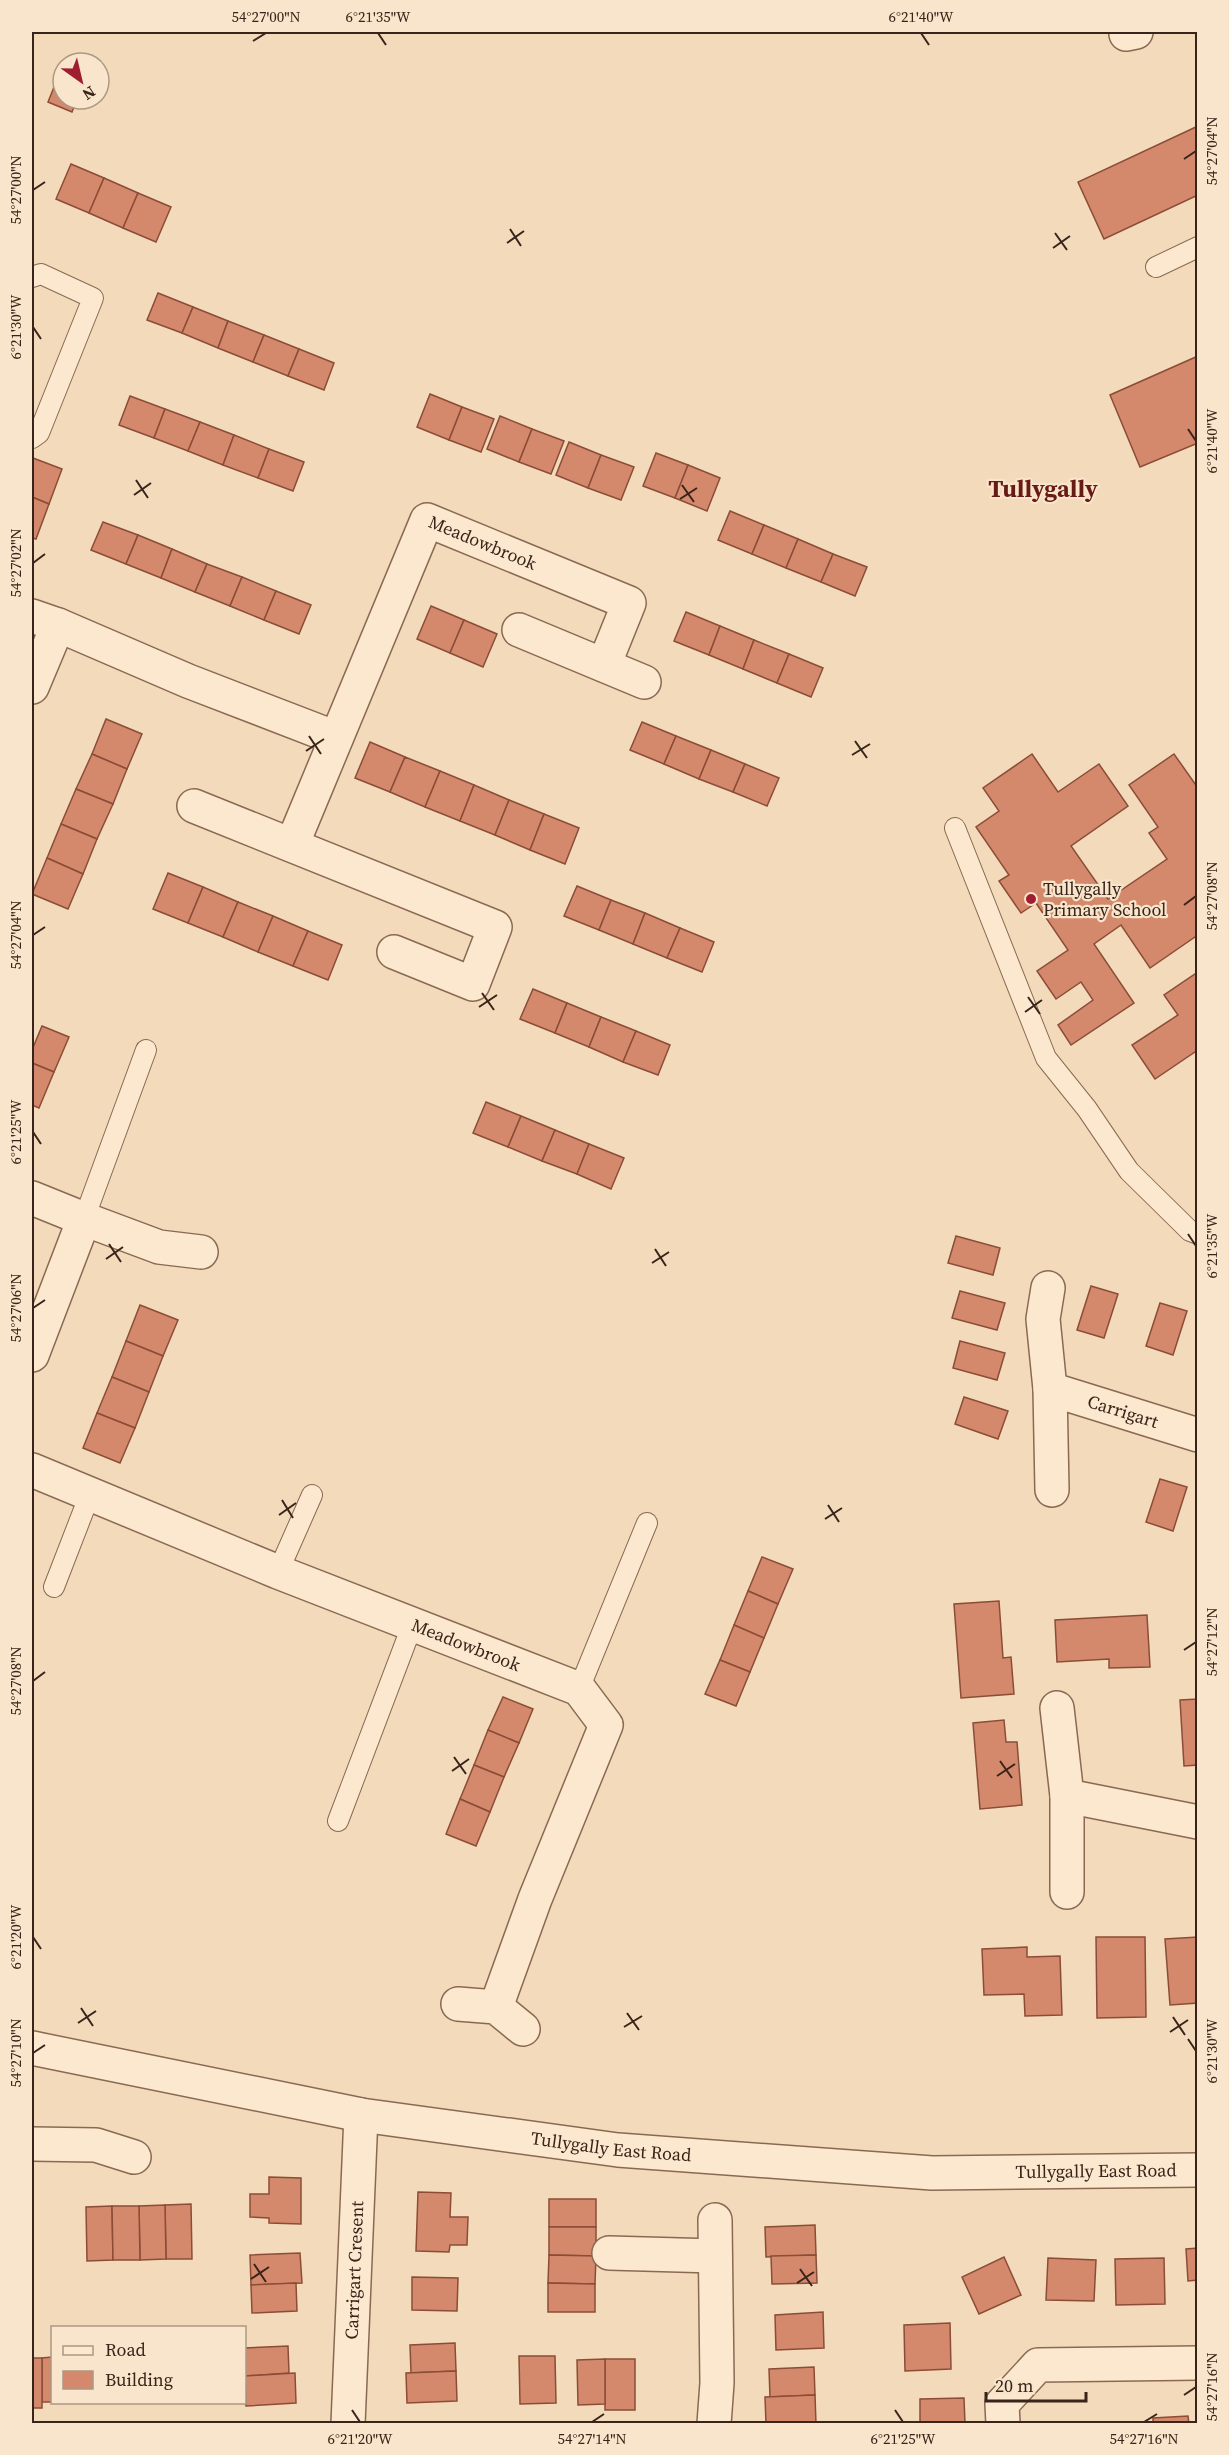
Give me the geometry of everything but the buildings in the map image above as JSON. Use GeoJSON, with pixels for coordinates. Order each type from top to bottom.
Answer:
{"type":"FeatureCollection","features":[{"type":"Feature","properties":{"kind":"street","name":"Meadowbrook"},"geometry":{"type":"LineString","coordinates":[[292,845],[427,520],[628,603],[604,665]]}},
{"type":"Feature","properties":{"kind":"street"},"geometry":{"type":"LineString","coordinates":[[32,687],[45,620],[188,681],[336,738]]}},
{"type":"Feature","properties":{"kind":"street"},"geometry":{"type":"LineString","coordinates":[[519,630],[644,682]]}},
{"type":"Feature","properties":{"kind":"street"},"geometry":{"type":"LineString","coordinates":[[194,806],[495,927],[473,984],[394,952]]}},
{"type":"Feature","properties":{"kind":"street"},"geometry":{"type":"LineString","coordinates":[[32,1198],[84,1220],[159,1247],[201,1252]]}},
{"type":"Feature","properties":{"kind":"street"},"geometry":{"type":"LineString","coordinates":[[32,1354],[84,1220]]}},
{"type":"Feature","properties":{"kind":"street"},"geometry":{"type":"LineString","coordinates":[[1048,1288],[1043,1319],[1050,1389],[1052,1490]]}},
{"type":"Feature","properties":{"kind":"street","name":"Carrigart"},"geometry":{"type":"LineString","coordinates":[[1050,1389],[1197,1435]]}},
{"type":"Feature","properties":{"kind":"street","name":"Meadowbrook"},"geometry":{"type":"LineString","coordinates":[[32,1470],[278,1572],[579,1689]]}},
{"type":"Feature","properties":{"kind":"street"},"geometry":{"type":"LineString","coordinates":[[496,2007],[535,1899],[606,1725],[579,1689]]}},
{"type":"Feature","properties":{"kind":"street"},"geometry":{"type":"LineString","coordinates":[[1057,1708],[1067,1796],[1066,1892]]}},
{"type":"Feature","properties":{"kind":"street"},"geometry":{"type":"LineString","coordinates":[[1067,1796],[1197,1822]]}},
{"type":"Feature","properties":{"kind":"street"},"geometry":{"type":"LineString","coordinates":[[458,2004],[496,2007],[523,2029]]}},
{"type":"Feature","properties":{"kind":"street","name":"Tullygally East Road"},"geometry":{"type":"LineString","coordinates":[[32,2048],[361,2115],[618,2150],[920,2172],[1197,2170]]}},
{"type":"Feature","properties":{"kind":"street","name":"Carrigart Cresent"},"geometry":{"type":"LineString","coordinates":[[348,2424],[361,2115]]}},
{"type":"Feature","properties":{"kind":"street"},"geometry":{"type":"LineString","coordinates":[[32,2144],[96,2145],[134,2157]]}},
{"type":"Feature","properties":{"kind":"street"},"geometry":{"type":"LineString","coordinates":[[714,2424],[717,2383],[715,2220]]}},
{"type":"Feature","properties":{"kind":"street"},"geometry":{"type":"LineString","coordinates":[[609,2253],[715,2256]]}},
{"type":"Feature","properties":{"kind":"street"},"geometry":{"type":"LineString","coordinates":[[1003,2424],[1002,2404],[1038,2365],[1197,2363]]}},
{"type":"Feature","properties":{"kind":"lane"},"geometry":{"type":"LineString","coordinates":[[1156,267],[1197,247]]}},
{"type":"Feature","properties":{"kind":"lane"},"geometry":{"type":"LineString","coordinates":[[32,277],[41,274],[93,298],[39,433],[32,438]]}},
{"type":"Feature","properties":{"kind":"lane"},"geometry":{"type":"LineString","coordinates":[[955,828],[1046,1058],[1087,1109],[1129,1171],[1190,1231],[1197,1234]]}},
{"type":"Feature","properties":{"kind":"lane"},"geometry":{"type":"LineString","coordinates":[[84,1220],[146,1050]]}},
{"type":"Feature","properties":{"kind":"lane"},"geometry":{"type":"LineString","coordinates":[[54,1587],[90,1494]]}},
{"type":"Feature","properties":{"kind":"lane"},"geometry":{"type":"LineString","coordinates":[[278,1572],[312,1495]]}},
{"type":"Feature","properties":{"kind":"lane"},"geometry":{"type":"LineString","coordinates":[[579,1689],[647,1523]]}},
{"type":"Feature","properties":{"kind":"lane"},"geometry":{"type":"LineString","coordinates":[[338,1821],[414,1623]]}},
{"type":"Feature","properties":{"kind":"place","name":"Tullygally Primary School"},"geometry":{"type":"Point","coordinates":[1031,899]}},
{"type":"Feature","properties":{"kind":"district","name":"Tullygally"},"geometry":{"type":"Point","coordinates":[1043,489]}}]}
